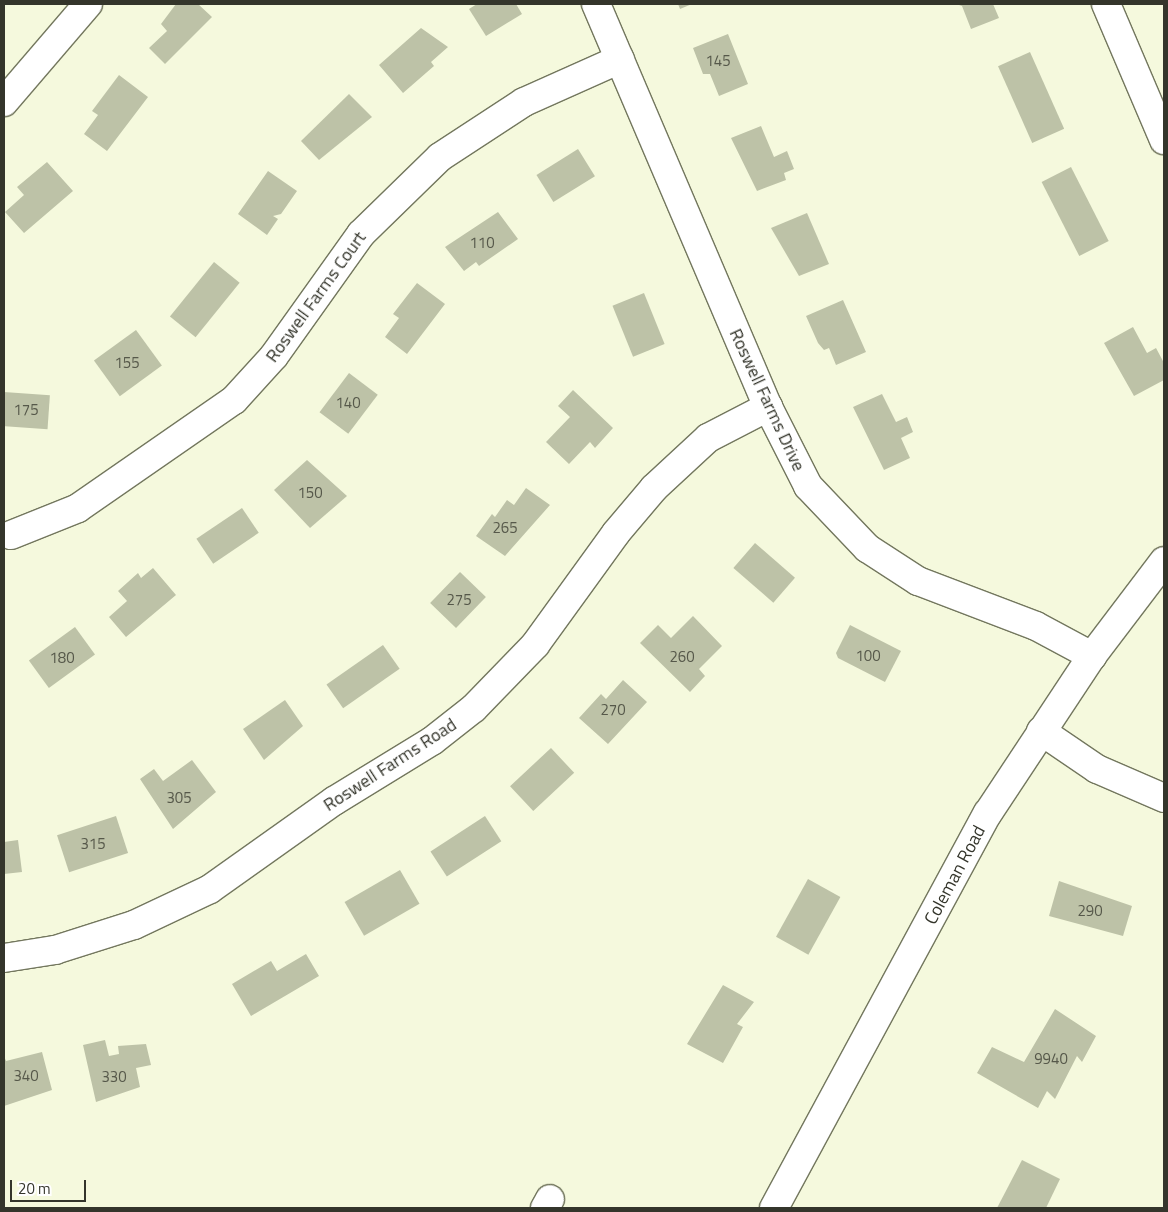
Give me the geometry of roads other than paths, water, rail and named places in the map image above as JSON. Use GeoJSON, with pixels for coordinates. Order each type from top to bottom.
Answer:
{"type":"FeatureCollection","features":[{"type":"Feature","properties":{"kind":"street"},"geometry":{"type":"LineString","coordinates":[[4,102],[88,4]]}},
{"type":"Feature","properties":{"kind":"street","name":"Roswell Farms Drive"},"geometry":{"type":"LineString","coordinates":[[596,4],[768,407],[808,486],[867,548],[918,581],[1036,626],[1092,656]]}},
{"type":"Feature","properties":{"kind":"street"},"geometry":{"type":"LineString","coordinates":[[1106,4],[1164,140]]}},
{"type":"Feature","properties":{"kind":"street","name":"Roswell Farms Court"},"geometry":{"type":"LineString","coordinates":[[11,536],[78,508],[234,400],[274,356],[360,234],[440,157],[524,102],[620,59]]}},
{"type":"Feature","properties":{"kind":"street","name":"Roswell Farms Road"},"geometry":{"type":"LineString","coordinates":[[4,958],[55,950],[134,925],[210,889],[334,801],[432,741],[474,708],[536,645],[616,533],[654,488],[708,438],[768,407]]}},
{"type":"Feature","properties":{"kind":"street","name":"Coleman Road"},"geometry":{"type":"LineString","coordinates":[[774,1208],[988,813],[1092,656],[1164,561]]}},
{"type":"Feature","properties":{"kind":"street"},"geometry":{"type":"LineString","coordinates":[[1041,731],[1097,769],[1164,798]]}}]}
